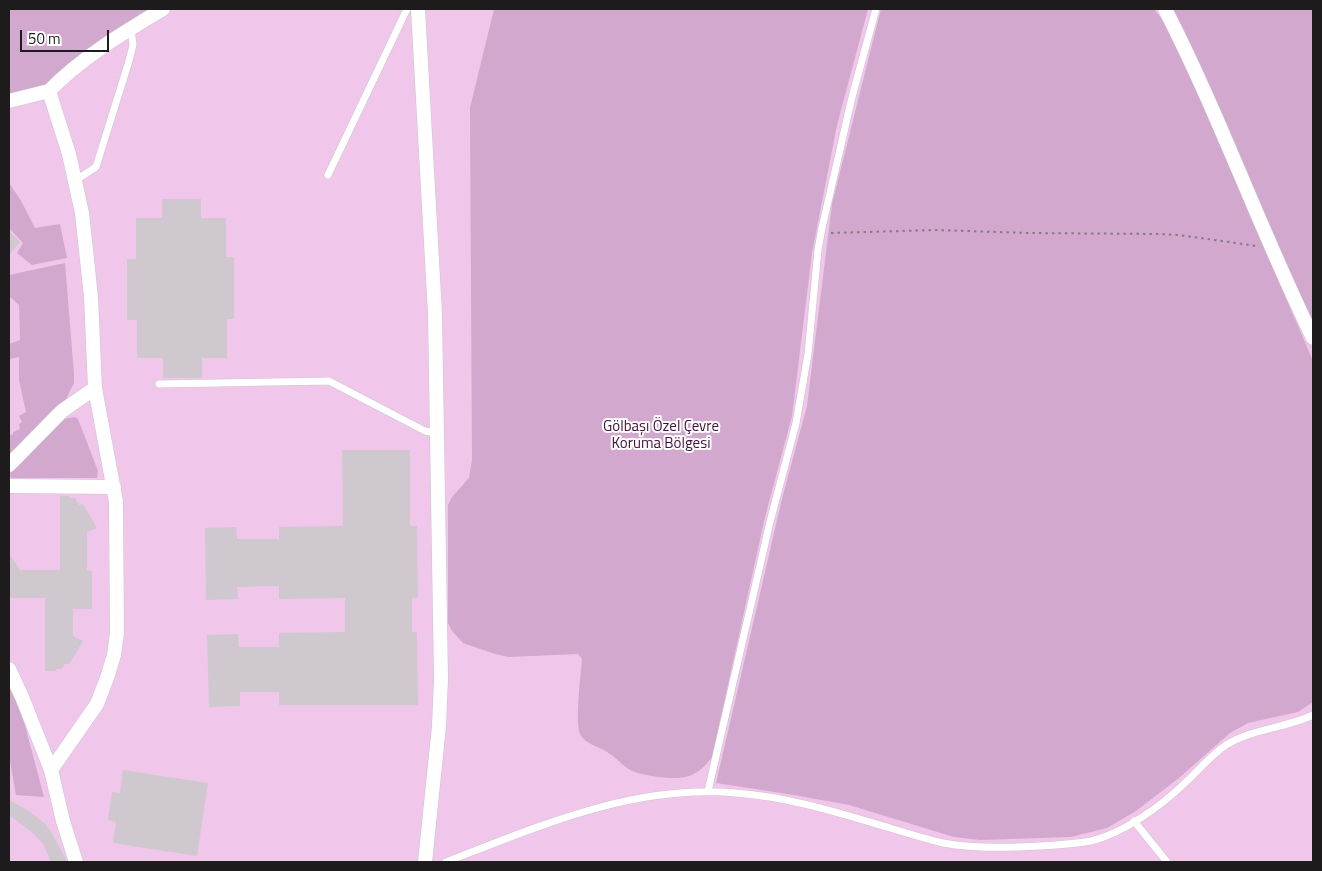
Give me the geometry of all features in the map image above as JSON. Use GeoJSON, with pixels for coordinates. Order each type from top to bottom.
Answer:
{"type":"FeatureCollection","features":[{"type":"Feature","properties":{"kind":"street"},"geometry":{"type":"LineString","coordinates":[[9,101],[50,91],[82,61],[163,9]]}},
{"type":"Feature","properties":{"kind":"street"},"geometry":{"type":"LineString","coordinates":[[418,9],[435,314],[441,678],[439,726],[425,862]]}},
{"type":"Feature","properties":{"kind":"street"},"geometry":{"type":"LineString","coordinates":[[1165,9],[1240,172],[1270,247],[1313,338]]}},
{"type":"Feature","properties":{"kind":"street"},"geometry":{"type":"LineString","coordinates":[[50,91],[76,180],[82,213],[92,306],[95,388],[116,502],[118,633],[108,678],[97,704],[51,770]]}},
{"type":"Feature","properties":{"kind":"street"},"geometry":{"type":"LineString","coordinates":[[9,465],[62,411],[95,388]]}},
{"type":"Feature","properties":{"kind":"street"},"geometry":{"type":"LineString","coordinates":[[9,486],[114,487]]}},
{"type":"Feature","properties":{"kind":"street"},"geometry":{"type":"LineString","coordinates":[[9,669],[51,770],[63,821],[76,862]]}},
{"type":"Feature","properties":{"kind":"lane"},"geometry":{"type":"LineString","coordinates":[[328,175],[408,9]]}},
{"type":"Feature","properties":{"kind":"lane"},"geometry":{"type":"LineString","coordinates":[[708,791],[770,522],[796,423],[808,354],[821,234],[852,97],[876,9]]}},
{"type":"Feature","properties":{"kind":"lane"},"geometry":{"type":"LineString","coordinates":[[76,180],[96,167],[129,62],[133,45],[131,29]]}},
{"type":"Feature","properties":{"kind":"lane"},"geometry":{"type":"LineString","coordinates":[[159,384],[329,381],[424,430],[436,432]]}},
{"type":"Feature","properties":{"kind":"lane"},"geometry":{"type":"LineString","coordinates":[[446,862],[549,822],[608,805],[672,793],[708,791],[771,797],[816,806],[925,838],[961,846],[993,848],[1074,844],[1110,835],[1134,821],[1167,799],[1227,744],[1256,733],[1294,724],[1313,715]]}},
{"type":"Feature","properties":{"kind":"lane"},"geometry":{"type":"LineString","coordinates":[[1134,821],[1167,862]]}},
{"type":"Feature","properties":{"kind":"path"},"geometry":{"type":"LineString","coordinates":[[821,234],[935,230],[1158,234],[1180,235],[1270,247]]}},
{"type":"Feature","properties":{"kind":"green space","name":"Gölbaşı Özel Çevre Koruma Bölgesi"},"geometry":{"type":"Polygon","coordinates":[[[9,9],[1313,9],[1313,862],[9,862],[9,9]]]}},
{"type":"Feature","properties":{"kind":"green space"},"geometry":{"type":"Polygon","coordinates":[[[9,9],[163,9],[49,91],[9,101],[9,9]]]}},
{"type":"Feature","properties":{"kind":"green space"},"geometry":{"type":"Polygon","coordinates":[[[494,9],[868,9],[837,125],[812,253],[792,416],[765,517],[712,757],[700,770],[685,777],[660,777],[635,772],[581,736],[578,711],[582,659],[578,654],[509,657],[495,654],[463,643],[452,631],[448,623],[448,505],[452,497],[469,478],[472,460],[470,108],[494,9]]]}},
{"type":"Feature","properties":{"kind":"green space"},"geometry":{"type":"Polygon","coordinates":[[[881,9],[1154,9],[1168,27],[1187,61],[1207,114],[1313,361],[1313,702],[1298,712],[1248,723],[1230,733],[1179,778],[1136,811],[1107,828],[1071,837],[980,840],[954,837],[849,805],[716,783],[782,499],[807,406],[832,204],[881,9]]]}},
{"type":"Feature","properties":{"kind":"green space"},"geometry":{"type":"Polygon","coordinates":[[[1167,9],[1313,9],[1313,333],[1167,9]]]}},
{"type":"Feature","properties":{"kind":"green space"},"geometry":{"type":"Polygon","coordinates":[[[9,183],[20,199],[35,228],[60,224],[67,258],[32,265],[17,253],[23,243],[9,228],[9,183]]]}},
{"type":"Feature","properties":{"kind":"green space"},"geometry":{"type":"Polygon","coordinates":[[[65,263],[74,383],[66,399],[9,458],[9,436],[20,429],[19,424],[22,422],[19,416],[26,412],[19,380],[19,357],[9,359],[9,344],[20,340],[19,305],[9,296],[9,275],[65,263]]]}},
{"type":"Feature","properties":{"kind":"green space"},"geometry":{"type":"Polygon","coordinates":[[[75,417],[78,419],[98,471],[97,478],[12,478],[10,476],[11,471],[62,419],[75,417]]]}},
{"type":"Feature","properties":{"kind":"green space"},"geometry":{"type":"Polygon","coordinates":[[[9,679],[20,707],[44,797],[16,795],[9,755],[9,679]]]}},
{"type":"Feature","properties":{"kind":"building"},"geometry":{"type":"Polygon","coordinates":[[[162,199],[201,199],[201,218],[226,218],[226,257],[234,257],[234,319],[227,319],[227,358],[202,358],[202,378],[163,378],[163,358],[137,358],[137,320],[127,320],[127,259],[136,259],[136,218],[162,218],[162,199]]]}},
{"type":"Feature","properties":{"kind":"building"},"geometry":{"type":"Polygon","coordinates":[[[9,231],[20,242],[9,255],[9,231]]]}},
{"type":"Feature","properties":{"kind":"building"},"geometry":{"type":"Polygon","coordinates":[[[342,450],[410,450],[410,526],[417,526],[418,597],[412,598],[412,632],[417,632],[418,705],[279,705],[279,692],[240,692],[240,706],[209,707],[207,635],[238,634],[239,647],[279,647],[279,633],[345,632],[345,598],[279,599],[279,586],[237,587],[238,599],[206,600],[205,528],[236,527],[237,539],[279,539],[279,527],[343,526],[342,450]]]}},
{"type":"Feature","properties":{"kind":"building"},"geometry":{"type":"Polygon","coordinates":[[[60,496],[75,498],[79,505],[83,504],[97,528],[87,532],[87,570],[92,571],[92,609],[73,609],[73,636],[83,641],[69,664],[65,664],[61,669],[56,669],[56,671],[45,671],[45,598],[9,598],[9,553],[20,570],[60,570],[60,496]]]}},
{"type":"Feature","properties":{"kind":"building"},"geometry":{"type":"Polygon","coordinates":[[[123,770],[208,783],[197,856],[113,843],[116,822],[108,820],[112,792],[120,793],[123,770]]]}},
{"type":"Feature","properties":{"kind":"building"},"geometry":{"type":"Polygon","coordinates":[[[9,800],[29,811],[45,824],[52,833],[67,862],[51,862],[43,844],[33,833],[9,815],[9,800]]]}}]}
